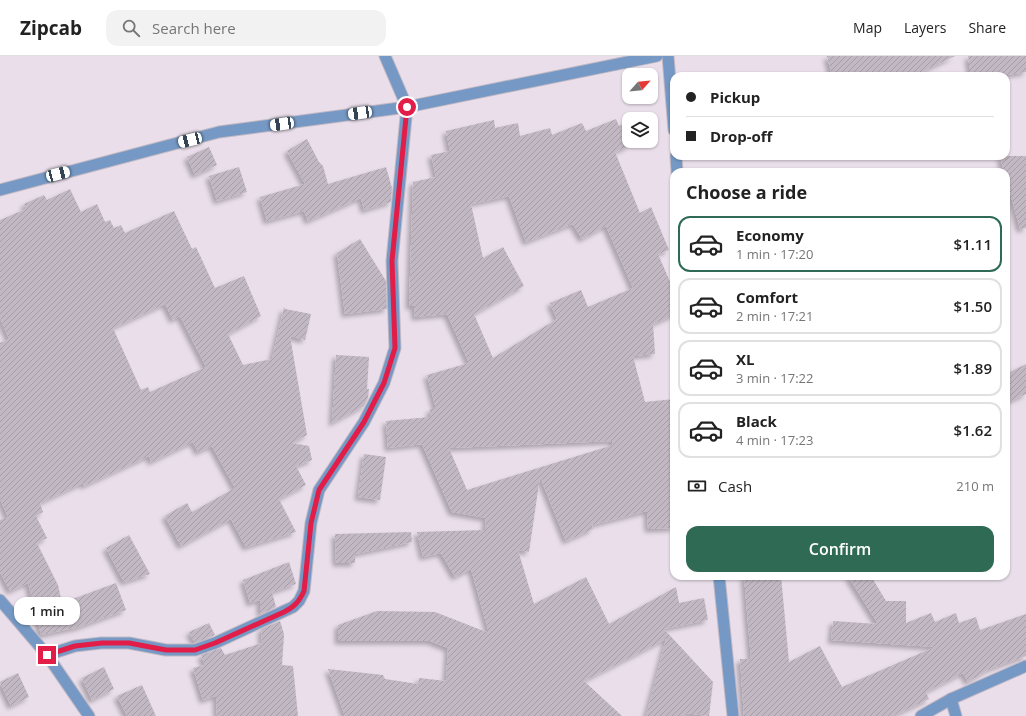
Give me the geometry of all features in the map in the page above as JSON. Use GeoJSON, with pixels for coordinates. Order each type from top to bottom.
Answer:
{"type":"FeatureCollection","features":[{"type":"Feature","properties":{"kind":"street"},"geometry":{"type":"LineString","coordinates":[[47,655],[75,646],[102,643],[129,643],[166,650],[195,650],[215,643],[282,613],[293,607],[299,601],[304,591],[311,523],[319,490],[364,422],[384,383],[395,348],[392,261],[407,107],[386,56]]}},
{"type":"Feature","properties":{"kind":"street"},"geometry":{"type":"LineString","coordinates":[[0,190],[219,132],[407,107],[656,56]]}},
{"type":"Feature","properties":{"kind":"street"},"geometry":{"type":"LineString","coordinates":[[668,56],[670,81]]}},
{"type":"Feature","properties":{"kind":"street"},"geometry":{"type":"LineString","coordinates":[[719,580],[733,716]]}},
{"type":"Feature","properties":{"kind":"street"},"geometry":{"type":"LineString","coordinates":[[0,600],[47,655],[89,716]]}},
{"type":"Feature","properties":{"kind":"street"},"geometry":{"type":"LineString","coordinates":[[921,716],[951,699],[1026,666]]}},
{"type":"Feature","properties":{"kind":"street"},"geometry":{"type":"LineString","coordinates":[[951,699],[956,716]]}},
{"type":"Feature","properties":{"kind":"building"},"geometry":{"type":"Polygon","coordinates":[[[827,56],[955,56],[921,72],[831,72],[827,56]]]}},
{"type":"Feature","properties":{"kind":"building"},"geometry":{"type":"Polygon","coordinates":[[[968,56],[1026,56],[1026,72],[1010,75],[1010,72],[970,72],[968,56]]]}},
{"type":"Feature","properties":{"kind":"building"},"geometry":{"type":"Polygon","coordinates":[[[616,119],[619,126],[622,125],[622,148],[624,148],[615,152],[640,213],[651,207],[669,250],[658,254],[670,282],[670,317],[653,324],[655,354],[633,356],[645,402],[670,399],[670,528],[648,529],[647,511],[592,525],[593,529],[566,541],[540,477],[529,552],[518,550],[534,604],[586,577],[609,624],[676,587],[679,603],[704,598],[708,620],[664,629],[713,682],[709,716],[685,713],[684,716],[646,716],[666,639],[584,681],[622,716],[345,716],[328,669],[383,675],[385,679],[418,684],[419,678],[446,681],[448,648],[430,641],[338,641],[338,625],[377,611],[435,612],[489,633],[471,569],[455,577],[441,553],[423,557],[417,532],[485,530],[486,518],[452,512],[422,444],[388,448],[386,421],[430,417],[430,409],[436,409],[427,375],[469,363],[447,314],[415,317],[414,306],[409,306],[413,182],[436,177],[431,155],[450,151],[446,131],[494,120],[495,128],[518,123],[520,136],[550,128],[552,135],[582,123],[586,131],[616,119]],[[509,196],[471,204],[483,258],[503,247],[524,286],[474,314],[493,358],[557,319],[550,303],[581,290],[588,307],[633,288],[606,226],[582,239],[573,224],[526,242],[509,196]],[[612,441],[449,448],[467,490],[613,445],[612,441]]]}},
{"type":"Feature","properties":{"kind":"building"},"geometry":{"type":"Polygon","coordinates":[[[307,139],[319,162],[323,166],[328,184],[386,167],[392,188],[391,202],[364,210],[361,198],[308,221],[304,211],[267,221],[260,197],[305,184],[287,151],[307,139]]]}},
{"type":"Feature","properties":{"kind":"building"},"geometry":{"type":"Polygon","coordinates":[[[209,147],[217,165],[195,175],[187,157],[209,147]]]}},
{"type":"Feature","properties":{"kind":"building"},"geometry":{"type":"Polygon","coordinates":[[[1010,156],[1026,156],[1026,228],[1020,229],[1010,193],[1010,168],[1003,168],[1001,160],[1010,160],[1010,156]]]}},
{"type":"Feature","properties":{"kind":"building"},"geometry":{"type":"Polygon","coordinates":[[[239,167],[247,192],[217,201],[209,176],[239,167]]]}},
{"type":"Feature","properties":{"kind":"building"},"geometry":{"type":"Polygon","coordinates":[[[70,189],[81,212],[97,204],[105,222],[110,220],[114,228],[121,225],[125,233],[174,211],[192,249],[196,247],[215,288],[244,276],[261,316],[228,334],[243,365],[272,359],[284,307],[285,309],[311,314],[305,340],[290,336],[307,435],[292,443],[309,446],[312,460],[296,466],[306,485],[279,499],[296,532],[246,547],[231,519],[181,546],[165,516],[187,503],[192,512],[235,488],[212,446],[198,452],[193,442],[151,462],[149,456],[84,486],[83,483],[40,503],[43,512],[36,516],[47,538],[37,543],[58,585],[62,603],[116,583],[126,610],[79,627],[41,635],[28,583],[10,591],[0,572],[0,520],[8,517],[0,499],[0,343],[9,339],[0,318],[0,220],[26,209],[24,204],[44,195],[47,200],[70,189]],[[165,304],[113,328],[141,390],[148,387],[150,392],[206,367],[180,316],[173,320],[165,304]]]}},
{"type":"Feature","properties":{"kind":"building"},"geometry":{"type":"Polygon","coordinates":[[[360,239],[386,281],[387,309],[345,314],[337,253],[360,239]]]}},
{"type":"Feature","properties":{"kind":"building"},"geometry":{"type":"Polygon","coordinates":[[[336,355],[369,357],[367,389],[369,389],[368,398],[364,406],[332,423],[336,355]]]}},
{"type":"Feature","properties":{"kind":"building"},"geometry":{"type":"Polygon","coordinates":[[[1026,364],[1026,394],[1010,401],[1010,372],[1026,364]]]}},
{"type":"Feature","properties":{"kind":"building"},"geometry":{"type":"Polygon","coordinates":[[[364,454],[386,457],[380,500],[358,497],[364,454]]]}},
{"type":"Feature","properties":{"kind":"building"},"geometry":{"type":"Polygon","coordinates":[[[411,532],[412,542],[355,554],[355,563],[336,563],[335,534],[411,532]]]}},
{"type":"Feature","properties":{"kind":"building"},"geometry":{"type":"Polygon","coordinates":[[[129,535],[150,574],[124,582],[106,548],[129,535]]]}},
{"type":"Feature","properties":{"kind":"building"},"geometry":{"type":"Polygon","coordinates":[[[289,562],[296,584],[272,592],[276,607],[260,614],[260,600],[250,603],[243,580],[289,562]]]}},
{"type":"Feature","properties":{"kind":"building"},"geometry":{"type":"Polygon","coordinates":[[[744,580],[781,580],[789,662],[820,646],[842,687],[935,647],[831,640],[833,621],[878,624],[850,580],[873,580],[886,601],[906,601],[906,623],[931,613],[935,622],[956,613],[959,623],[976,617],[980,630],[1026,614],[1026,656],[989,669],[968,682],[963,673],[926,692],[929,699],[893,716],[744,716],[740,659],[751,659],[744,580]]]}},
{"type":"Feature","properties":{"kind":"building"},"geometry":{"type":"Polygon","coordinates":[[[280,621],[284,634],[282,665],[293,666],[298,716],[217,716],[216,696],[203,700],[193,668],[205,665],[201,655],[221,648],[225,655],[262,643],[261,629],[280,621]]]}},
{"type":"Feature","properties":{"kind":"building"},"geometry":{"type":"Polygon","coordinates":[[[209,623],[215,635],[195,643],[189,632],[209,623]]]}},
{"type":"Feature","properties":{"kind":"building"},"geometry":{"type":"Polygon","coordinates":[[[104,667],[114,689],[92,700],[82,678],[104,667]]]}},
{"type":"Feature","properties":{"kind":"building"},"geometry":{"type":"Polygon","coordinates":[[[18,673],[29,697],[11,706],[0,682],[18,673]]]}},
{"type":"Feature","properties":{"kind":"building"},"geometry":{"type":"Polygon","coordinates":[[[142,685],[156,716],[127,716],[117,696],[142,685]]]}},
{"type":"Feature","properties":{"kind":"route"},"geometry":{"type":"LineString","coordinates":[[47,655],[75,646],[102,643],[129,643],[166,650],[195,650],[215,643],[284,612],[293,607],[299,601],[304,591],[309,557],[311,523],[319,490],[364,422],[384,383],[395,348],[392,261],[407,107]]}}]}
